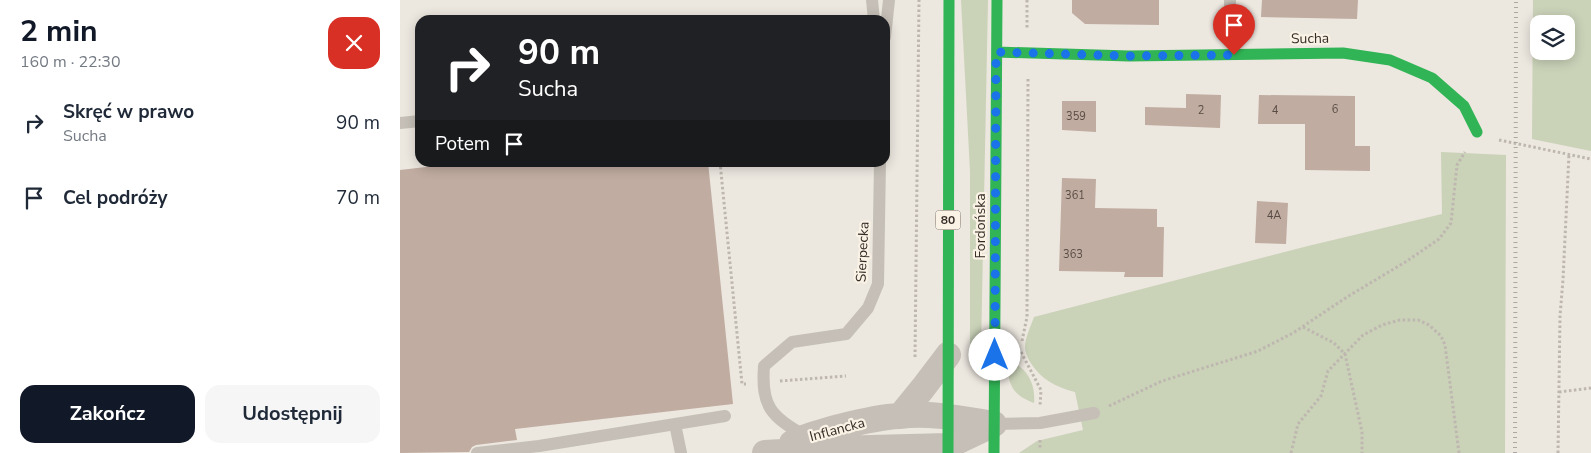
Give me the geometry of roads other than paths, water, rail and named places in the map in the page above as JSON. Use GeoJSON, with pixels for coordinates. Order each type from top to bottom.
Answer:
{"type":"FeatureCollection","features":[{"type":"Feature","properties":{"kind":"main road","name":"80"},"geometry":{"type":"LineString","coordinates":[[948,450],[949,0]]}},
{"type":"Feature","properties":{"kind":"main road","name":"Fordońska"},"geometry":{"type":"LineString","coordinates":[[994,453],[997,0]]}},
{"type":"Feature","properties":{"kind":"main road","name":"Sucha"},"geometry":{"type":"LineString","coordinates":[[996,52],[1139,56],[1343,52],[1390,60],[1432,78],[1464,106],[1477,132]]}},
{"type":"Feature","properties":{"kind":"street"},"geometry":{"type":"LineString","coordinates":[[900,415],[924,388],[948,355]]}},
{"type":"Feature","properties":{"kind":"street","name":"Inflancka"},"geometry":{"type":"LineString","coordinates":[[770,452],[805,436],[865,421],[900,415],[948,416],[994,424]]}},
{"type":"Feature","properties":{"kind":"street"},"geometry":{"type":"LineString","coordinates":[[948,450],[994,424]]}},
{"type":"Feature","properties":{"kind":"street","name":"Inflancka"},"geometry":{"type":"LineString","coordinates":[[770,452],[948,450]]}},
{"type":"Feature","properties":{"kind":"lane"},"geometry":{"type":"LineString","coordinates":[[872,0],[874,15]]}},
{"type":"Feature","properties":{"kind":"lane"},"geometry":{"type":"LineString","coordinates":[[887,15],[889,0]]}},
{"type":"Feature","properties":{"kind":"lane"},"geometry":{"type":"LineString","coordinates":[[1230,0],[1230,26]]}},
{"type":"Feature","properties":{"kind":"lane"},"geometry":{"type":"LineString","coordinates":[[400,123],[415,122]]}},
{"type":"Feature","properties":{"kind":"lane","name":"Sierpecka"},"geometry":{"type":"LineString","coordinates":[[805,436],[774,416],[765,397],[763,382],[764,366],[792,342],[846,334],[868,308],[878,284],[880,167]]}},
{"type":"Feature","properties":{"kind":"lane"},"geometry":{"type":"LineString","coordinates":[[994,424],[1040,422],[1094,413]]}},
{"type":"Feature","properties":{"kind":"lane"},"geometry":{"type":"LineString","coordinates":[[477,453],[533,450],[725,416]]}},
{"type":"Feature","properties":{"kind":"lane"},"geometry":{"type":"LineString","coordinates":[[676,424],[681,453]]}},
{"type":"Feature","properties":{"kind":"railway"},"geometry":{"type":"LineString","coordinates":[[1515,453],[1516,0]]}}]}
